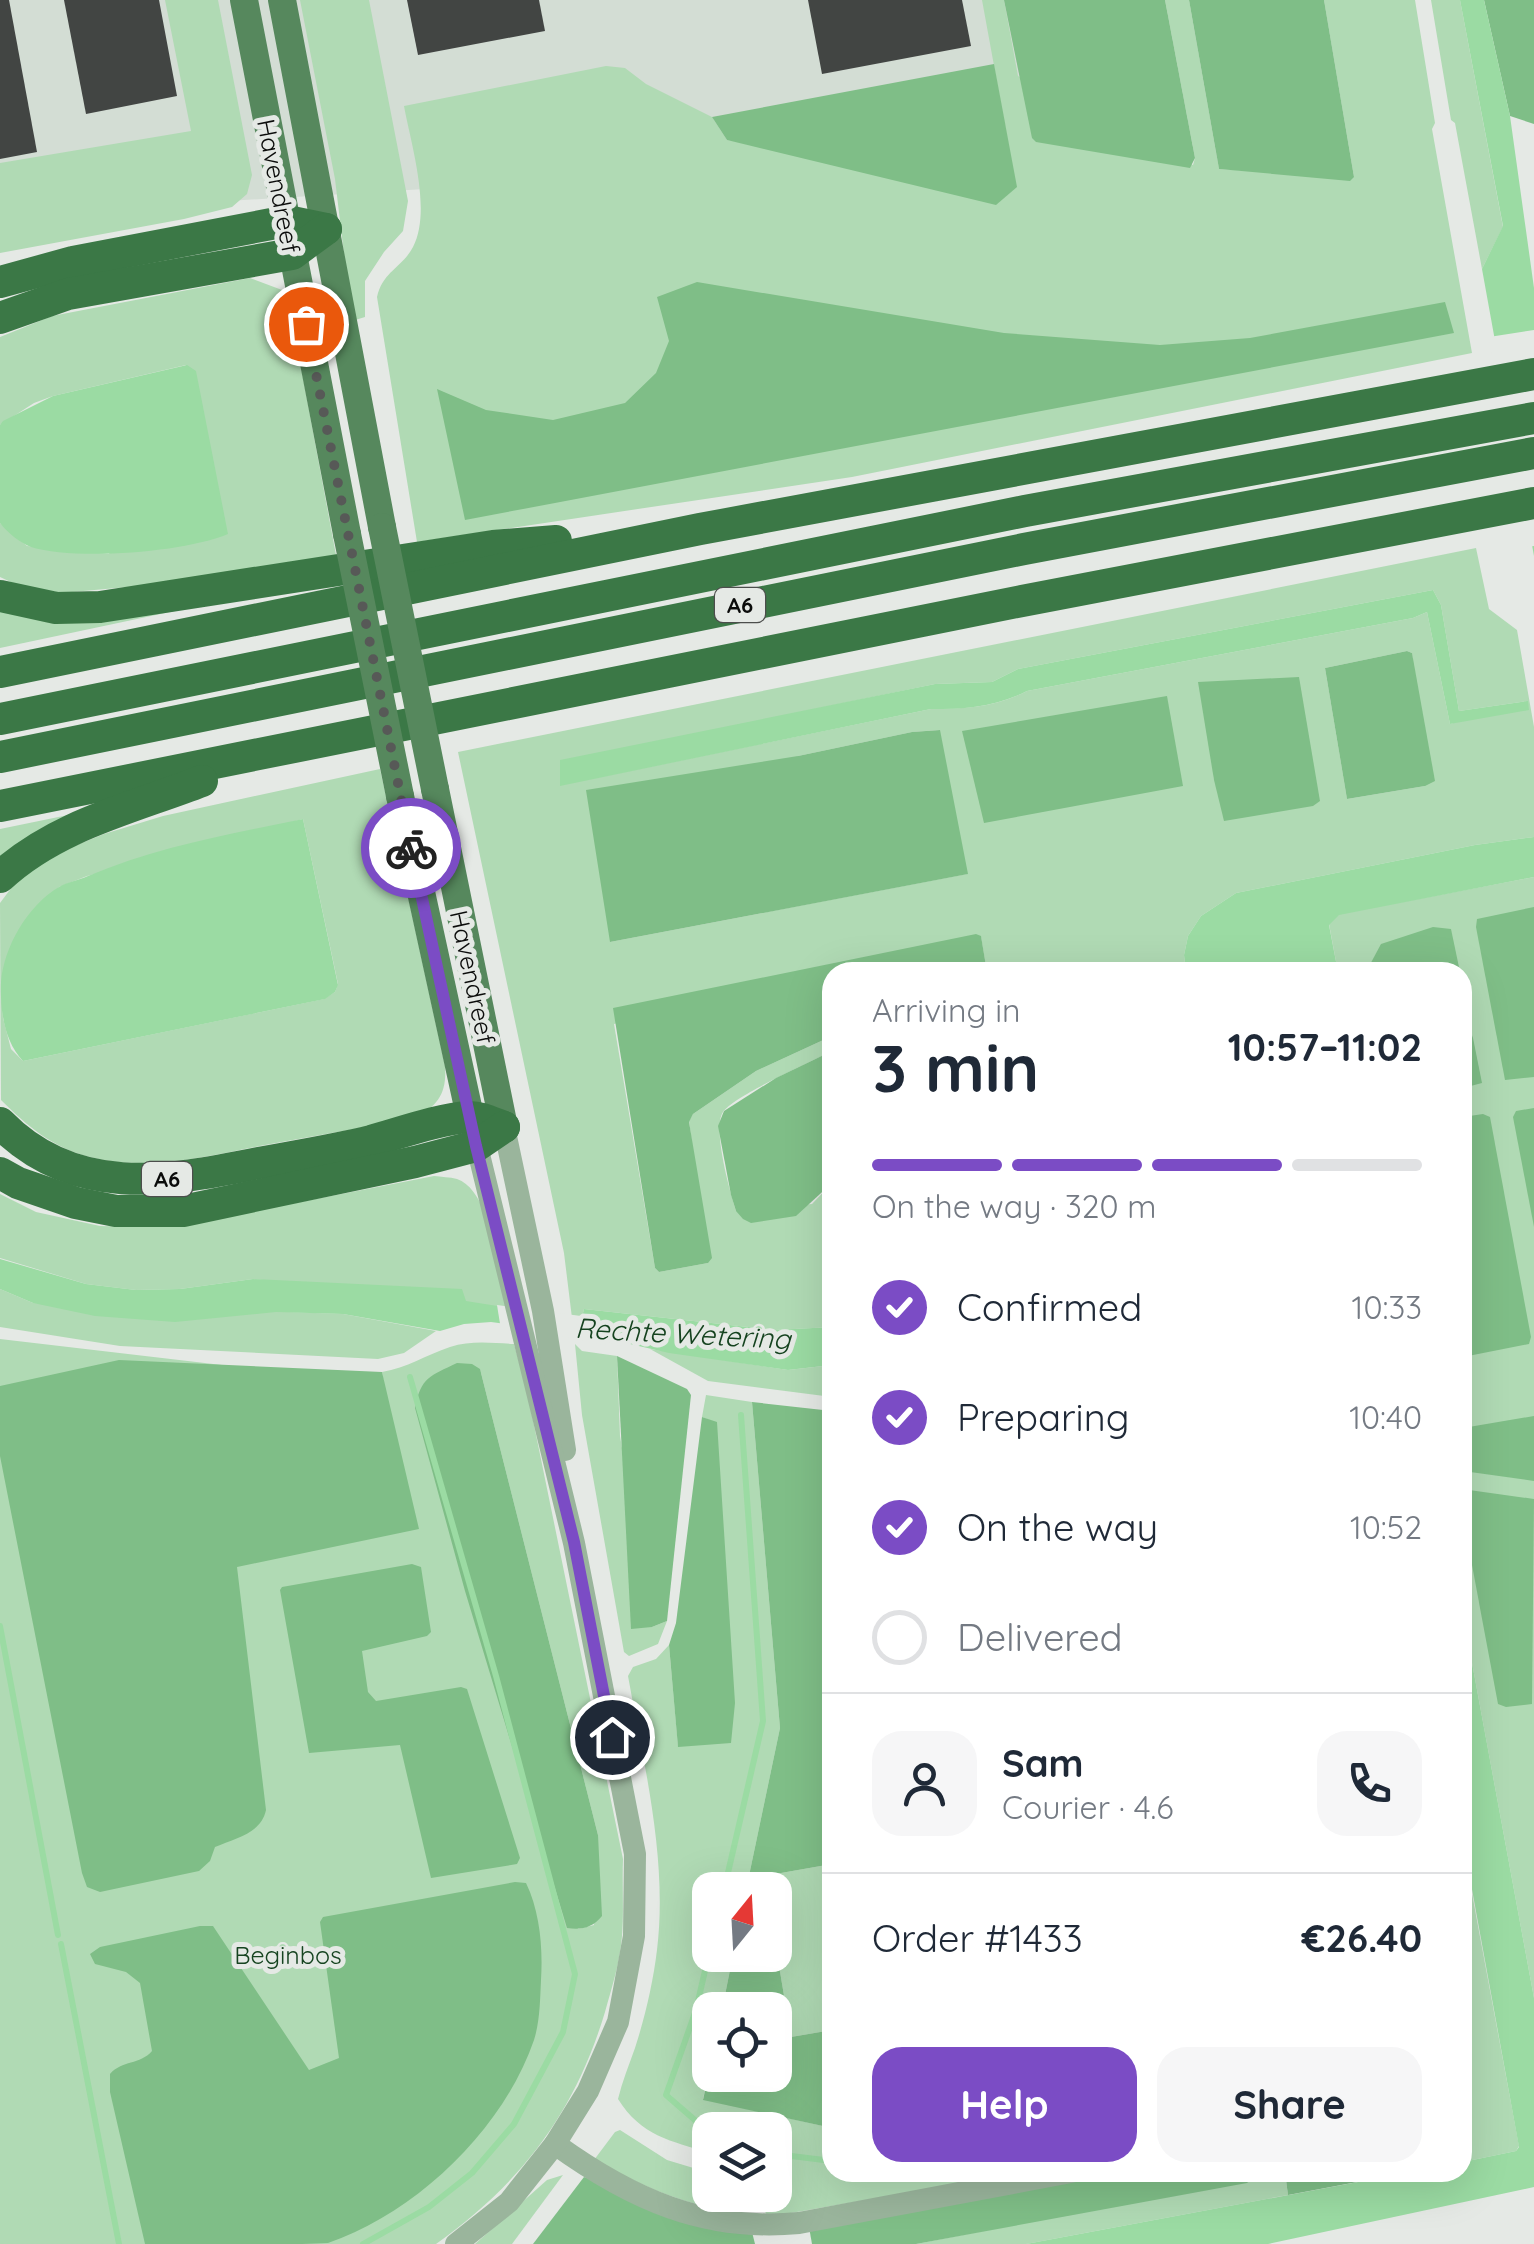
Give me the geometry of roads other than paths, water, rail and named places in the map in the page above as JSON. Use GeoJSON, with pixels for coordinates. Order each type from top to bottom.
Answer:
{"type":"FeatureCollection","features":[{"type":"Feature","properties":{"kind":"highway"},"geometry":{"type":"LineString","coordinates":[[0,318],[68,294],[326,229]]}},
{"type":"Feature","properties":{"kind":"highway"},"geometry":{"type":"LineString","coordinates":[[0,282],[73,262],[290,238]]}},
{"type":"Feature","properties":{"kind":"highway"},"geometry":{"type":"LineString","coordinates":[[0,672],[700,530],[1534,374]]}},
{"type":"Feature","properties":{"kind":"highway","name":"A6"},"geometry":{"type":"LineString","coordinates":[[0,718],[694,576],[1534,418]]}},
{"type":"Feature","properties":{"kind":"highway","name":"A6"},"geometry":{"type":"LineString","coordinates":[[0,757],[661,621],[1534,453]]}},
{"type":"Feature","properties":{"kind":"highway","name":"A6"},"geometry":{"type":"LineString","coordinates":[[0,806],[1534,503]]}},
{"type":"Feature","properties":{"kind":"highway"},"geometry":{"type":"LineString","coordinates":[[0,596],[56,608],[100,606],[493,546],[700,530]]}},
{"type":"Feature","properties":{"kind":"highway","name":"A6"},"geometry":{"type":"LineString","coordinates":[[0,876],[50,838],[292,746]]}},
{"type":"Feature","properties":{"kind":"highway","name":"A6"},"geometry":{"type":"LineString","coordinates":[[0,1123],[14,1138],[42,1156],[81,1172],[122,1180],[167,1179],[346,1147],[473,1131]]}},
{"type":"Feature","properties":{"kind":"highway"},"geometry":{"type":"LineString","coordinates":[[473,1131],[504,1126]]}},
{"type":"Feature","properties":{"kind":"highway","name":"A6"},"geometry":{"type":"LineString","coordinates":[[0,1173],[18,1184],[76,1203],[116,1211],[182,1210],[415,1162],[473,1131]]}},
{"type":"Feature","properties":{"kind":"main road","name":"Havendreef"},"geometry":{"type":"LineString","coordinates":[[244,0],[400,796],[473,1131]]}},
{"type":"Feature","properties":{"kind":"main road","name":"Havendreef"},"geometry":{"type":"LineString","coordinates":[[282,0],[382,527],[504,1126]]}},
{"type":"Feature","properties":{"kind":"street","name":"Havendreef"},"geometry":{"type":"LineString","coordinates":[[504,1126],[544,1311],[568,1466],[574,1542]]}},
{"type":"Feature","properties":{"kind":"street","name":"Havendreef"},"geometry":{"type":"LineString","coordinates":[[456,2244],[509,2202],[556,2144],[588,2091],[618,2022],[634,1936],[636,1854],[574,1542],[473,1131]]}},
{"type":"Feature","properties":{"kind":"street"},"geometry":{"type":"LineString","coordinates":[[556,2144],[630,2192],[698,2218],[758,2227],[800,2223],[1019,2182]]}},
{"type":"Feature","properties":{"kind":"water"},"geometry":{"type":"Polygon","coordinates":[[[1460,0],[1484,0],[1510,116],[1534,288],[1534,556],[1482,269],[1503,226],[1460,0]]]}},
{"type":"Feature","properties":{"kind":"water"},"geometry":{"type":"Polygon","coordinates":[[[187,365],[196,371],[228,534],[159,550],[75,553],[31,547],[0,523],[3,421],[53,396],[187,365]]]}},
{"type":"Feature","properties":{"kind":"water"},"geometry":{"type":"Polygon","coordinates":[[[1433,590],[1441,605],[1459,711],[1528,701],[1529,710],[1450,724],[1427,612],[1413,618],[1027,691],[992,704],[931,709],[560,786],[560,760],[935,684],[992,682],[1018,669],[1433,590]]]}},
{"type":"Feature","properties":{"kind":"water"},"geometry":{"type":"Polygon","coordinates":[[[303,819],[338,985],[335,992],[325,999],[23,1061],[4,1024],[1,982],[19,928],[47,895],[140,857],[303,819]]]}},
{"type":"Feature","properties":{"kind":"water"},"geometry":{"type":"Polygon","coordinates":[[[1534,837],[1534,877],[1339,915],[1329,925],[1336,962],[1185,962],[1188,936],[1201,916],[1236,893],[1475,845],[1534,837]]]}},
{"type":"Feature","properties":{"kind":"water","name":"Rechte Wetering"},"geometry":{"type":"Polygon","coordinates":[[[0,1259],[86,1284],[136,1290],[180,1289],[253,1279],[462,1289],[466,1301],[571,1318],[582,1317],[584,1309],[775,1330],[822,1328],[822,1366],[788,1370],[669,1353],[587,1334],[491,1322],[440,1331],[343,1314],[276,1312],[175,1322],[95,1316],[33,1303],[0,1289],[0,1259]]]}},
{"type":"Feature","properties":{"kind":"water"},"geometry":{"type":"Polygon","coordinates":[[[1472,1663],[1534,1998],[1534,2187],[1268,2244],[1026,2244],[1358,2182],[1472,2182],[1472,2160],[1516,2151],[1519,2147],[1472,1889],[1472,1663]]]}},
{"type":"Feature","properties":{"kind":"waterway"},"geometry":{"type":"LineString","coordinates":[[363,2244],[429,2207],[472,2173],[514,2124],[563,2032],[575,1974],[496,1676],[410,1377]]}},
{"type":"Feature","properties":{"kind":"waterway"},"geometry":{"type":"LineString","coordinates":[[728,1872],[763,1721],[741,1415]]}},
{"type":"Feature","properties":{"kind":"waterway"},"geometry":{"type":"LineString","coordinates":[[0,1626],[58,1935]]}},
{"type":"Feature","properties":{"kind":"waterway"},"geometry":{"type":"LineString","coordinates":[[61,1944],[119,2244]]}},
{"type":"Feature","properties":{"kind":"waterway"},"geometry":{"type":"LineString","coordinates":[[692,2118],[666,2095],[696,2010],[705,1972]]}},
{"type":"Feature","properties":{"kind":"waterway"},"geometry":{"type":"LineString","coordinates":[[792,2156],[822,2160]]}},
{"type":"Feature","properties":{"kind":"park label","name":"Beginbos"},"geometry":{"type":"Point","coordinates":[288,1954]}}]}
